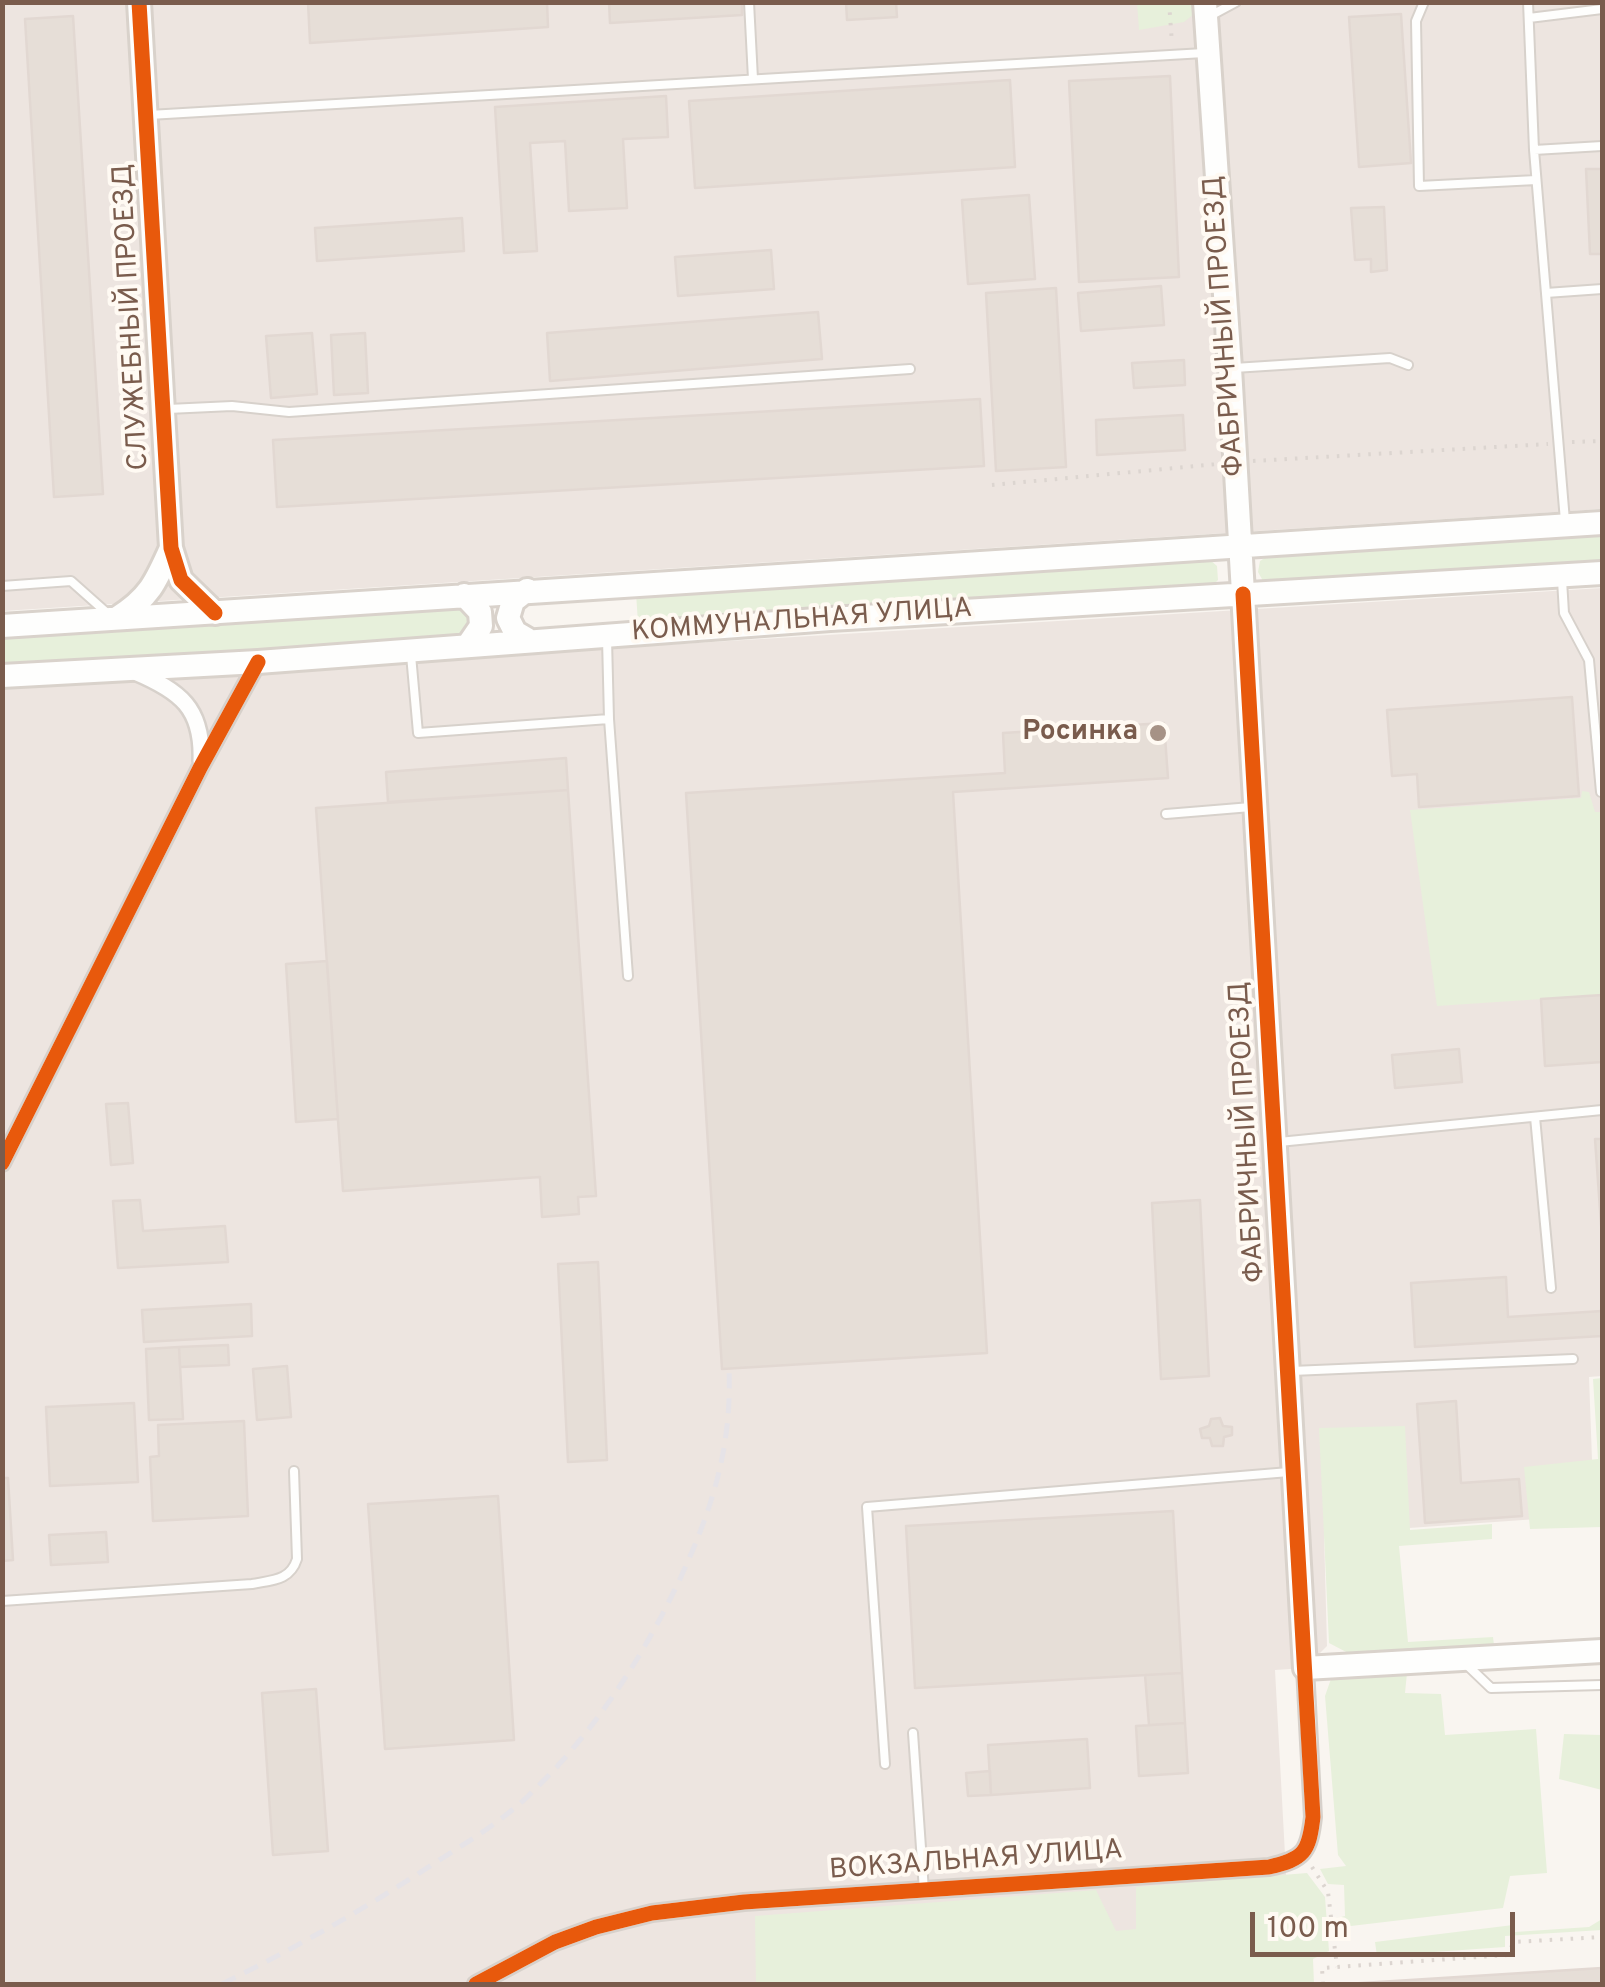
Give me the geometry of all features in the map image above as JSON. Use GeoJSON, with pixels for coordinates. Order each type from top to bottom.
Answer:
{"type":"FeatureCollection","features":[{"type":"Feature","properties":{"kind":"main road","name":"СЛУЖЕБНЫЙ ПРОЕЗД"},"geometry":{"type":"LineString","coordinates":[[139,2],[171,548],[181,580],[215,612]]}},
{"type":"Feature","properties":{"kind":"main road","name":"ФАБРИЧНЫЙ ПРОЕЗД"},"geometry":{"type":"LineString","coordinates":[[1205,10],[1230,368],[1305,1668]]}},
{"type":"Feature","properties":{"kind":"main road","name":"КОММУНАЛЬНАЯ УЛИЦА"},"geometry":{"type":"LineString","coordinates":[[2,626],[1602,523]]}},
{"type":"Feature","properties":{"kind":"main road","name":"СЛУЖЕБНЫЙ ПРОЕЗД"},"geometry":{"type":"LineString","coordinates":[[114,620],[140,604],[148,594],[171,548]]}},
{"type":"Feature","properties":{"kind":"main road","name":"КОММУНАЛЬНАЯ УЛИЦА"},"geometry":{"type":"LineString","coordinates":[[2,676],[258,662],[527,639],[1602,573]]}},
{"type":"Feature","properties":{"kind":"main road"},"geometry":{"type":"LineString","coordinates":[[527,590],[513,601],[508,618],[516,632],[527,639]]}},
{"type":"Feature","properties":{"kind":"main road"},"geometry":{"type":"LineString","coordinates":[[464,595],[476,603],[482,626],[468,645]]}},
{"type":"Feature","properties":{"kind":"main road"},"geometry":{"type":"LineString","coordinates":[[1305,1668],[1602,1651]]}},
{"type":"Feature","properties":{"kind":"street"},"geometry":{"type":"LineString","coordinates":[[2,1163],[200,768],[258,662]]}},
{"type":"Feature","properties":{"kind":"street"},"geometry":{"type":"LineString","coordinates":[[127,668],[164,684],[192,712],[202,743],[200,768]]}},
{"type":"Feature","properties":{"kind":"street"},"geometry":{"type":"LineString","coordinates":[[1303,1854],[1311,1838],[1314,1817],[1305,1668]]}},
{"type":"Feature","properties":{"kind":"street","name":"ВОКЗАЛЬНАЯ УЛИЦА"},"geometry":{"type":"LineString","coordinates":[[476,1984],[555,1942],[652,1913],[744,1902],[1270,1868],[1303,1854]]}},
{"type":"Feature","properties":{"kind":"lane"},"geometry":{"type":"LineString","coordinates":[[749,2],[753,79]]}},
{"type":"Feature","properties":{"kind":"lane"},"geometry":{"type":"LineString","coordinates":[[1205,10],[1236,2]]}},
{"type":"Feature","properties":{"kind":"lane"},"geometry":{"type":"LineString","coordinates":[[1424,2],[1416,21],[1419,186],[1536,180]]}},
{"type":"Feature","properties":{"kind":"lane"},"geometry":{"type":"LineString","coordinates":[[1528,2],[1536,180],[1565,526]]}},
{"type":"Feature","properties":{"kind":"lane"},"geometry":{"type":"LineString","coordinates":[[1529,18],[1602,9]]}},
{"type":"Feature","properties":{"kind":"lane"},"geometry":{"type":"LineString","coordinates":[[146,116],[1208,52]]}},
{"type":"Feature","properties":{"kind":"lane"},"geometry":{"type":"LineString","coordinates":[[1534,150],[1602,146]]}},
{"type":"Feature","properties":{"kind":"lane"},"geometry":{"type":"LineString","coordinates":[[1546,293],[1602,289]]}},
{"type":"Feature","properties":{"kind":"lane"},"geometry":{"type":"LineString","coordinates":[[1230,368],[1390,358],[1408,365]]}},
{"type":"Feature","properties":{"kind":"lane"},"geometry":{"type":"LineString","coordinates":[[163,410],[232,406],[289,412],[910,369]]}},
{"type":"Feature","properties":{"kind":"lane"},"geometry":{"type":"LineString","coordinates":[[1562,576],[1564,613],[1589,660],[1602,792]]}},
{"type":"Feature","properties":{"kind":"lane"},"geometry":{"type":"LineString","coordinates":[[2,586],[71,582],[114,620]]}},
{"type":"Feature","properties":{"kind":"lane"},"geometry":{"type":"LineString","coordinates":[[607,634],[609,719],[628,976]]}},
{"type":"Feature","properties":{"kind":"lane"},"geometry":{"type":"LineString","coordinates":[[411,650],[418,733],[609,719]]}},
{"type":"Feature","properties":{"kind":"lane"},"geometry":{"type":"LineString","coordinates":[[1166,814],[1256,807]]}},
{"type":"Feature","properties":{"kind":"lane"},"geometry":{"type":"LineString","coordinates":[[1274,1143],[1602,1110]]}},
{"type":"Feature","properties":{"kind":"lane"},"geometry":{"type":"LineString","coordinates":[[1534,1117],[1550,1288]]}},
{"type":"Feature","properties":{"kind":"lane"},"geometry":{"type":"LineString","coordinates":[[1288,1372],[1573,1359]]}},
{"type":"Feature","properties":{"kind":"lane"},"geometry":{"type":"LineString","coordinates":[[2,1600],[252,1584],[284,1578],[297,1559],[294,1472]]}},
{"type":"Feature","properties":{"kind":"lane"},"geometry":{"type":"LineString","coordinates":[[885,1764],[867,1507],[1294,1472]]}},
{"type":"Feature","properties":{"kind":"lane"},"geometry":{"type":"LineString","coordinates":[[1460,1658],[1491,1688],[1602,1685]]}},
{"type":"Feature","properties":{"kind":"lane"},"geometry":{"type":"LineString","coordinates":[[913,1733],[924,1891]]}},
{"type":"Feature","properties":{"kind":"path"},"geometry":{"type":"LineString","coordinates":[[1169,2],[1173,54]]}},
{"type":"Feature","properties":{"kind":"path"},"geometry":{"type":"LineString","coordinates":[[992,484],[1235,462],[1602,440]]}},
{"type":"Feature","properties":{"kind":"path"},"geometry":{"type":"LineString","coordinates":[[1303,1854],[1328,1892],[1337,1967]]}},
{"type":"Feature","properties":{"kind":"path"},"geometry":{"type":"LineString","coordinates":[[1323,1984],[1322,1968],[1508,1955],[1514,1942],[1602,1937]]}},
{"type":"Feature","properties":{"kind":"shaded area"},"geometry":{"type":"Polygon","coordinates":[[[3,3],[1602,3],[1602,509],[3,611],[3,3]]]}},
{"type":"Feature","properties":{"kind":"shaded area"},"geometry":{"type":"Polygon","coordinates":[[[1602,588],[1602,1376],[1589,1377],[1594,1515],[1324,1534],[1327,1646],[1305,1668],[1275,1670],[1292,1984],[3,1984],[3,685],[1602,588]]]}},
{"type":"Feature","properties":{"kind":"green space"},"geometry":{"type":"Polygon","coordinates":[[[1137,3],[1193,3],[1194,14],[1184,22],[1139,30],[1137,3]]]}},
{"type":"Feature","properties":{"kind":"green space"},"geometry":{"type":"Polygon","coordinates":[[[1602,533],[1602,564],[1270,584],[1258,572],[1260,561],[1269,555],[1602,533]]]}},
{"type":"Feature","properties":{"kind":"green space"},"geometry":{"type":"Polygon","coordinates":[[[1209,559],[1217,566],[1218,580],[1211,587],[638,623],[636,593],[1209,559]]]}},
{"type":"Feature","properties":{"kind":"green space"},"geometry":{"type":"Polygon","coordinates":[[[464,605],[472,623],[460,636],[3,666],[3,635],[464,605]]]}},
{"type":"Feature","properties":{"kind":"green space"},"geometry":{"type":"Polygon","coordinates":[[[1582,791],[1589,792],[1595,812],[1602,812],[1602,995],[1437,1006],[1410,810],[1581,798],[1582,791]]]}},
{"type":"Feature","properties":{"kind":"green space"},"geometry":{"type":"Polygon","coordinates":[[[1602,1378],[1602,1527],[1530,1529],[1524,1467],[1598,1459],[1593,1379],[1602,1378]]]}},
{"type":"Feature","properties":{"kind":"green space"},"geometry":{"type":"Polygon","coordinates":[[[1405,1426],[1410,1530],[1492,1524],[1492,1539],[1399,1546],[1408,1642],[1493,1637],[1494,1645],[1350,1654],[1329,1643],[1319,1428],[1405,1426]]]}},
{"type":"Feature","properties":{"kind":"green space"},"geometry":{"type":"Polygon","coordinates":[[[1407,1673],[1405,1693],[1441,1694],[1445,1735],[1536,1729],[1547,1873],[1510,1876],[1503,1908],[1334,1928],[1333,1919],[1345,1916],[1344,1885],[1328,1884],[1320,1869],[1346,1866],[1338,1855],[1325,1696],[1332,1676],[1407,1673]]]}},
{"type":"Feature","properties":{"kind":"green space"},"geometry":{"type":"Polygon","coordinates":[[[1564,1734],[1602,1735],[1602,1790],[1559,1779],[1564,1734]]]}},
{"type":"Feature","properties":{"kind":"green space"},"geometry":{"type":"Polygon","coordinates":[[[1307,1873],[1325,1897],[1329,1951],[1313,1959],[1314,1984],[756,1984],[755,1916],[1096,1890],[1116,1931],[1136,1929],[1136,1887],[1307,1873]]]}},
{"type":"Feature","properties":{"kind":"green space"},"geometry":{"type":"Polygon","coordinates":[[[1602,1919],[1602,1930],[1505,1936],[1505,1947],[1377,1956],[1375,1942],[1513,1925],[1515,1932],[1589,1927],[1602,1919]]]}},
{"type":"Feature","properties":{"kind":"building"},"geometry":{"type":"Polygon","coordinates":[[[308,2],[547,2],[548,27],[310,43],[308,2]]]}},
{"type":"Feature","properties":{"kind":"building"},"geometry":{"type":"Polygon","coordinates":[[[609,2],[742,2],[742,15],[610,23],[609,2]]]}},
{"type":"Feature","properties":{"kind":"building"},"geometry":{"type":"Polygon","coordinates":[[[846,2],[896,2],[897,17],[847,20],[846,2]]]}},
{"type":"Feature","properties":{"kind":"building"},"geometry":{"type":"Polygon","coordinates":[[[1401,14],[1411,163],[1359,167],[1349,17],[1401,14]]]}},
{"type":"Feature","properties":{"kind":"building"},"geometry":{"type":"Polygon","coordinates":[[[73,16],[103,494],[54,497],[25,19],[73,16]]]}},
{"type":"Feature","properties":{"kind":"building"},"geometry":{"type":"Polygon","coordinates":[[[1170,76],[1179,277],[1079,282],[1069,81],[1170,76]]]}},
{"type":"Feature","properties":{"kind":"building"},"geometry":{"type":"Polygon","coordinates":[[[1010,80],[1015,167],[695,188],[689,101],[1010,80]]]}},
{"type":"Feature","properties":{"kind":"building"},"geometry":{"type":"Polygon","coordinates":[[[666,96],[668,137],[623,139],[627,208],[569,211],[565,141],[530,143],[537,251],[504,253],[495,107],[666,96]]]}},
{"type":"Feature","properties":{"kind":"building"},"geometry":{"type":"Polygon","coordinates":[[[1586,169],[1602,169],[1602,254],[1590,254],[1586,169]]]}},
{"type":"Feature","properties":{"kind":"building"},"geometry":{"type":"Polygon","coordinates":[[[1029,195],[1035,279],[968,284],[962,200],[1029,195]]]}},
{"type":"Feature","properties":{"kind":"building"},"geometry":{"type":"Polygon","coordinates":[[[1384,207],[1387,270],[1371,272],[1371,259],[1355,260],[1351,208],[1384,207]]]}},
{"type":"Feature","properties":{"kind":"building"},"geometry":{"type":"Polygon","coordinates":[[[462,218],[464,251],[317,261],[315,228],[462,218]]]}},
{"type":"Feature","properties":{"kind":"building"},"geometry":{"type":"Polygon","coordinates":[[[771,250],[774,289],[678,296],[675,257],[771,250]]]}},
{"type":"Feature","properties":{"kind":"building"},"geometry":{"type":"Polygon","coordinates":[[[1161,286],[1164,325],[1081,331],[1078,293],[1161,286]]]}},
{"type":"Feature","properties":{"kind":"building"},"geometry":{"type":"Polygon","coordinates":[[[1056,288],[1066,467],[996,471],[986,293],[1056,288]]]}},
{"type":"Feature","properties":{"kind":"building"},"geometry":{"type":"Polygon","coordinates":[[[818,312],[822,359],[550,381],[547,333],[818,312]]]}},
{"type":"Feature","properties":{"kind":"building"},"geometry":{"type":"Polygon","coordinates":[[[312,333],[317,394],[271,398],[266,336],[312,333]]]}},
{"type":"Feature","properties":{"kind":"building"},"geometry":{"type":"Polygon","coordinates":[[[365,333],[368,393],[334,395],[331,335],[365,333]]]}},
{"type":"Feature","properties":{"kind":"building"},"geometry":{"type":"Polygon","coordinates":[[[1184,360],[1185,385],[1134,388],[1132,363],[1184,360]]]}},
{"type":"Feature","properties":{"kind":"building"},"geometry":{"type":"Polygon","coordinates":[[[980,399],[984,466],[277,507],[273,440],[980,399]]]}},
{"type":"Feature","properties":{"kind":"building"},"geometry":{"type":"Polygon","coordinates":[[[1183,415],[1185,450],[1097,455],[1096,420],[1183,415]]]}},
{"type":"Feature","properties":{"kind":"building"},"geometry":{"type":"Polygon","coordinates":[[[1572,697],[1579,796],[1419,807],[1417,774],[1392,776],[1387,710],[1572,697]]]}},
{"type":"Feature","properties":{"kind":"building"},"geometry":{"type":"Polygon","coordinates":[[[1164,723],[1168,778],[953,792],[987,1353],[722,1369],[686,793],[1005,773],[1003,733],[1164,723]]]}},
{"type":"Feature","properties":{"kind":"building"},"geometry":{"type":"Polygon","coordinates":[[[566,758],[568,790],[388,802],[386,772],[566,758]]]}},
{"type":"Feature","properties":{"kind":"building"},"geometry":{"type":"Polygon","coordinates":[[[568,790],[596,1196],[578,1197],[579,1214],[542,1217],[540,1177],[343,1191],[316,808],[568,790]]]}},
{"type":"Feature","properties":{"kind":"building"},"geometry":{"type":"Polygon","coordinates":[[[327,961],[338,1119],[296,1122],[286,964],[327,961]]]}},
{"type":"Feature","properties":{"kind":"building"},"geometry":{"type":"Polygon","coordinates":[[[1602,995],[1602,1062],[1545,1066],[1541,999],[1602,995]]]}},
{"type":"Feature","properties":{"kind":"building"},"geometry":{"type":"Polygon","coordinates":[[[1459,1049],[1462,1082],[1395,1088],[1392,1055],[1459,1049]]]}},
{"type":"Feature","properties":{"kind":"building"},"geometry":{"type":"Polygon","coordinates":[[[128,1103],[133,1163],[111,1165],[106,1104],[128,1103]]]}},
{"type":"Feature","properties":{"kind":"building"},"geometry":{"type":"Polygon","coordinates":[[[1595,1139],[1602,1139],[1602,1238],[1595,1139]]]}},
{"type":"Feature","properties":{"kind":"building"},"geometry":{"type":"Polygon","coordinates":[[[140,1200],[143,1231],[225,1226],[228,1262],[118,1268],[113,1201],[140,1200]]]}},
{"type":"Feature","properties":{"kind":"building"},"geometry":{"type":"Polygon","coordinates":[[[1200,1200],[1209,1376],[1161,1379],[1152,1203],[1200,1200]]]}},
{"type":"Feature","properties":{"kind":"building"},"geometry":{"type":"Polygon","coordinates":[[[598,1262],[607,1460],[568,1462],[558,1264],[598,1262]]]}},
{"type":"Feature","properties":{"kind":"building"},"geometry":{"type":"Polygon","coordinates":[[[1506,1277],[1508,1317],[1602,1311],[1602,1336],[1415,1347],[1411,1283],[1506,1277]]]}},
{"type":"Feature","properties":{"kind":"building"},"geometry":{"type":"Polygon","coordinates":[[[251,1304],[252,1336],[144,1342],[142,1310],[251,1304]]]}},
{"type":"Feature","properties":{"kind":"building"},"geometry":{"type":"Polygon","coordinates":[[[228,1345],[229,1365],[180,1367],[179,1347],[228,1345]]]}},
{"type":"Feature","properties":{"kind":"building"},"geometry":{"type":"Polygon","coordinates":[[[179,1347],[183,1419],[149,1420],[146,1349],[179,1347]]]}},
{"type":"Feature","properties":{"kind":"building"},"geometry":{"type":"Polygon","coordinates":[[[287,1366],[291,1417],[257,1420],[253,1369],[287,1366]]]}},
{"type":"Feature","properties":{"kind":"building"},"geometry":{"type":"Polygon","coordinates":[[[1456,1401],[1461,1483],[1519,1479],[1522,1516],[1425,1523],[1417,1404],[1456,1401]]]}},
{"type":"Feature","properties":{"kind":"building"},"geometry":{"type":"Polygon","coordinates":[[[134,1403],[138,1482],[50,1486],[46,1407],[134,1403]]]}},
{"type":"Feature","properties":{"kind":"building"},"geometry":{"type":"Polygon","coordinates":[[[1220,1418],[1223,1426],[1232,1427],[1232,1435],[1224,1437],[1223,1446],[1212,1446],[1210,1438],[1202,1438],[1200,1429],[1209,1426],[1211,1419],[1220,1418]]]}},
{"type":"Feature","properties":{"kind":"building"},"geometry":{"type":"Polygon","coordinates":[[[244,1421],[248,1516],[153,1521],[150,1457],[159,1456],[158,1425],[244,1421]]]}},
{"type":"Feature","properties":{"kind":"building"},"geometry":{"type":"Polygon","coordinates":[[[2,1478],[8,1478],[13,1560],[2,1561],[2,1478]]]}},
{"type":"Feature","properties":{"kind":"building"},"geometry":{"type":"Polygon","coordinates":[[[498,1496],[514,1740],[385,1749],[368,1504],[498,1496]]]}},
{"type":"Feature","properties":{"kind":"building"},"geometry":{"type":"Polygon","coordinates":[[[1173,1511],[1182,1673],[915,1688],[906,1526],[1173,1511]]]}},
{"type":"Feature","properties":{"kind":"building"},"geometry":{"type":"Polygon","coordinates":[[[106,1532],[108,1562],[51,1565],[49,1535],[106,1532]]]}},
{"type":"Feature","properties":{"kind":"building"},"geometry":{"type":"Polygon","coordinates":[[[1182,1673],[1185,1723],[1149,1725],[1145,1675],[1182,1673]]]}},
{"type":"Feature","properties":{"kind":"building"},"geometry":{"type":"Polygon","coordinates":[[[316,1689],[328,1851],[273,1855],[262,1693],[316,1689]]]}},
{"type":"Feature","properties":{"kind":"building"},"geometry":{"type":"Polygon","coordinates":[[[1185,1723],[1188,1773],[1139,1776],[1136,1726],[1185,1723]]]}},
{"type":"Feature","properties":{"kind":"building"},"geometry":{"type":"Polygon","coordinates":[[[1087,1739],[1090,1788],[991,1795],[988,1745],[1087,1739]]]}},
{"type":"Feature","properties":{"kind":"building"},"geometry":{"type":"Polygon","coordinates":[[[990,1771],[991,1795],[968,1796],[966,1773],[990,1771]]]}},
{"type":"Feature","properties":{"kind":"building"},"geometry":{"type":"Polygon","coordinates":[[[1602,1968],[1602,1984],[1346,1984],[1602,1968]]]}},
{"type":"Feature","properties":{"kind":"railway"},"geometry":{"type":"LineString","coordinates":[[222,1984],[356,1912],[481,1833],[526,1798],[572,1750],[631,1669],[691,1555],[718,1478],[727,1425],[729,1369]]}},
{"type":"Feature","properties":{"kind":"cycle path"},"geometry":{"type":"LineString","coordinates":[[139,2],[171,548],[181,580],[215,613]]}},
{"type":"Feature","properties":{"kind":"cycle path"},"geometry":{"type":"LineString","coordinates":[[476,1984],[555,1942],[652,1913],[744,1902],[1269,1867],[1290,1861],[1307,1846],[1313,1817],[1243,594]]}},
{"type":"Feature","properties":{"kind":"cycle path"},"geometry":{"type":"LineString","coordinates":[[2,1163],[200,768],[258,662]]}},
{"type":"Feature","properties":{"kind":"place","name":"Росинка"},"geometry":{"type":"Point","coordinates":[1158,733]}}]}
